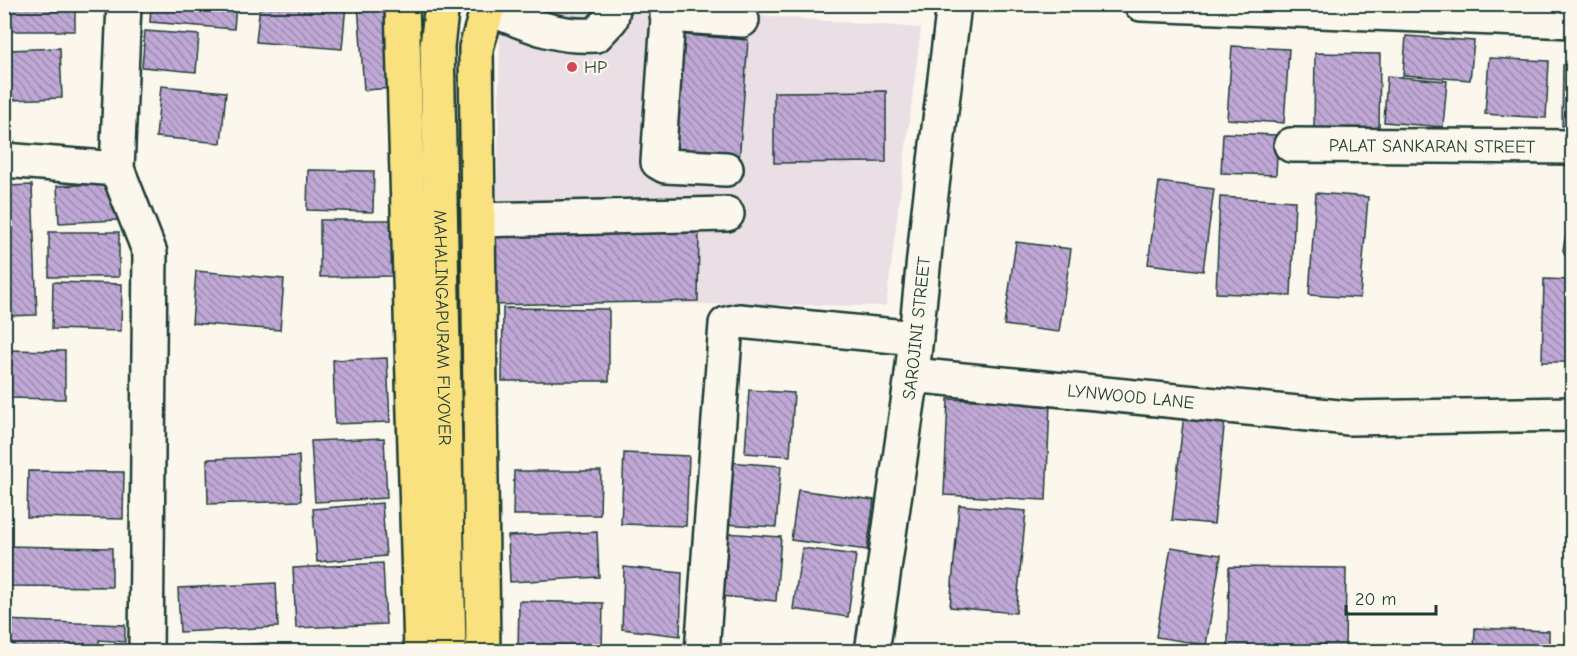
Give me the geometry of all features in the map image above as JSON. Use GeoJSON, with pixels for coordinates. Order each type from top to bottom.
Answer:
{"type":"FeatureCollection","features":[{"type":"Feature","properties":{"kind":"main road"},"geometry":{"type":"LineString","coordinates":[[402,4],[421,651]]}},
{"type":"Feature","properties":{"kind":"main road","name":"MAHALINGAPURAM FLYOVER"},"geometry":{"type":"LineString","coordinates":[[442,4],[437,46],[449,651]]}},
{"type":"Feature","properties":{"kind":"main road"},"geometry":{"type":"LineString","coordinates":[[483,651],[476,48],[489,6]]}},
{"type":"Feature","properties":{"kind":"street"},"geometry":{"type":"LineString","coordinates":[[124,4],[117,169],[150,253],[146,651]]}},
{"type":"Feature","properties":{"kind":"street"},"geometry":{"type":"LineString","coordinates":[[489,6],[549,32],[574,36],[596,35],[611,19],[614,4]]}},
{"type":"Feature","properties":{"kind":"street","name":"SAROJINI STREET"},"geometry":{"type":"LineString","coordinates":[[872,651],[912,375],[954,4]]}},
{"type":"Feature","properties":{"kind":"street"},"geometry":{"type":"LineString","coordinates":[[1141,4],[1473,10],[1572,21]]}},
{"type":"Feature","properties":{"kind":"street"},"geometry":{"type":"LineString","coordinates":[[726,169],[665,166],[658,162],[668,10],[742,20]]}},
{"type":"Feature","properties":{"kind":"street","name":"PALAT SANKARAN STREET"},"geometry":{"type":"LineString","coordinates":[[1291,145],[1572,147]]}},
{"type":"Feature","properties":{"kind":"street"},"geometry":{"type":"LineString","coordinates":[[4,160],[117,169]]}},
{"type":"Feature","properties":{"kind":"street"},"geometry":{"type":"LineString","coordinates":[[478,220],[727,214]]}},
{"type":"Feature","properties":{"kind":"street"},"geometry":{"type":"LineString","coordinates":[[702,651],[726,324],[739,321],[916,338]]}},
{"type":"Feature","properties":{"kind":"street","name":"LYNWOOD LANE"},"geometry":{"type":"LineString","coordinates":[[912,375],[1349,418],[1572,414]]}},
{"type":"Feature","properties":{"kind":"shaded area"},"geometry":{"type":"Polygon","coordinates":[[[520,5],[620,5],[921,28],[886,306],[496,302],[500,19],[520,5]]]}},
{"type":"Feature","properties":{"kind":"building"},"geometry":{"type":"Polygon","coordinates":[[[4,4],[75,4],[75,31],[4,31],[4,4]]]}},
{"type":"Feature","properties":{"kind":"building"},"geometry":{"type":"Polygon","coordinates":[[[151,4],[236,4],[234,29],[150,22],[151,4]]]}},
{"type":"Feature","properties":{"kind":"building"},"geometry":{"type":"Polygon","coordinates":[[[260,4],[346,4],[342,49],[256,42],[260,4]]]}},
{"type":"Feature","properties":{"kind":"building"},"geometry":{"type":"Polygon","coordinates":[[[358,4],[389,4],[395,88],[364,90],[358,4]]]}},
{"type":"Feature","properties":{"kind":"building"},"geometry":{"type":"Polygon","coordinates":[[[145,31],[199,35],[196,72],[142,67],[145,31]]]}},
{"type":"Feature","properties":{"kind":"building"},"geometry":{"type":"Polygon","coordinates":[[[676,34],[748,40],[739,162],[666,157],[676,34]]]}},
{"type":"Feature","properties":{"kind":"building"},"geometry":{"type":"Polygon","coordinates":[[[1406,36],[1474,41],[1470,80],[1403,75],[1406,36]]]}},
{"type":"Feature","properties":{"kind":"building"},"geometry":{"type":"Polygon","coordinates":[[[1232,46],[1289,49],[1284,123],[1227,119],[1232,46]]]}},
{"type":"Feature","properties":{"kind":"building"},"geometry":{"type":"Polygon","coordinates":[[[60,48],[62,98],[11,100],[9,50],[60,48]]]}},
{"type":"Feature","properties":{"kind":"building"},"geometry":{"type":"Polygon","coordinates":[[[1315,53],[1380,54],[1379,130],[1314,129],[1315,53]]]}},
{"type":"Feature","properties":{"kind":"building"},"geometry":{"type":"Polygon","coordinates":[[[1489,58],[1549,61],[1546,118],[1485,114],[1489,58]]]}},
{"type":"Feature","properties":{"kind":"building"},"geometry":{"type":"Polygon","coordinates":[[[1563,65],[1572,65],[1572,126],[1562,126],[1563,65]]]}},
{"type":"Feature","properties":{"kind":"building"},"geometry":{"type":"Polygon","coordinates":[[[1387,76],[1447,81],[1443,127],[1384,122],[1387,76]]]}},
{"type":"Feature","properties":{"kind":"building"},"geometry":{"type":"Polygon","coordinates":[[[161,86],[226,92],[221,143],[156,137],[161,86]]]}},
{"type":"Feature","properties":{"kind":"building"},"geometry":{"type":"Polygon","coordinates":[[[886,91],[886,162],[774,163],[774,92],[886,91]]]}},
{"type":"Feature","properties":{"kind":"building"},"geometry":{"type":"Polygon","coordinates":[[[1223,133],[1278,135],[1276,175],[1221,173],[1223,133]]]}},
{"type":"Feature","properties":{"kind":"building"},"geometry":{"type":"Polygon","coordinates":[[[308,170],[374,171],[373,212],[307,210],[308,170]]]}},
{"type":"Feature","properties":{"kind":"building"},"geometry":{"type":"Polygon","coordinates":[[[1159,182],[1214,189],[1203,271],[1148,264],[1159,182]]]}},
{"type":"Feature","properties":{"kind":"building"},"geometry":{"type":"Polygon","coordinates":[[[116,183],[118,220],[59,223],[57,186],[116,183]]]}},
{"type":"Feature","properties":{"kind":"building"},"geometry":{"type":"Polygon","coordinates":[[[32,185],[37,315],[4,316],[4,186],[32,185]]]}},
{"type":"Feature","properties":{"kind":"building"},"geometry":{"type":"Polygon","coordinates":[[[1316,193],[1368,197],[1360,298],[1309,295],[1316,193]]]}},
{"type":"Feature","properties":{"kind":"building"},"geometry":{"type":"Polygon","coordinates":[[[1220,197],[1295,201],[1291,296],[1216,293],[1220,197]]]}},
{"type":"Feature","properties":{"kind":"building"},"geometry":{"type":"Polygon","coordinates":[[[320,220],[392,220],[393,276],[320,277],[320,220]]]}},
{"type":"Feature","properties":{"kind":"building"},"geometry":{"type":"Polygon","coordinates":[[[1572,222],[1572,268],[1563,250],[1567,229],[1572,222]]]}},
{"type":"Feature","properties":{"kind":"building"},"geometry":{"type":"Polygon","coordinates":[[[699,228],[698,301],[487,305],[485,229],[699,228]]]}},
{"type":"Feature","properties":{"kind":"building"},"geometry":{"type":"Polygon","coordinates":[[[49,232],[119,232],[119,277],[49,277],[49,232]]]}},
{"type":"Feature","properties":{"kind":"building"},"geometry":{"type":"Polygon","coordinates":[[[1016,242],[1071,249],[1059,332],[1004,325],[1016,242]]]}},
{"type":"Feature","properties":{"kind":"building"},"geometry":{"type":"Polygon","coordinates":[[[196,271],[284,279],[280,330],[192,323],[196,271]]]}},
{"type":"Feature","properties":{"kind":"building"},"geometry":{"type":"Polygon","coordinates":[[[1544,279],[1572,280],[1572,362],[1542,362],[1544,279]]]}},
{"type":"Feature","properties":{"kind":"building"},"geometry":{"type":"Polygon","coordinates":[[[53,282],[122,284],[121,331],[52,329],[53,282]]]}},
{"type":"Feature","properties":{"kind":"building"},"geometry":{"type":"Polygon","coordinates":[[[503,308],[609,309],[609,381],[502,381],[503,308]]]}},
{"type":"Feature","properties":{"kind":"building"},"geometry":{"type":"Polygon","coordinates":[[[5,350],[65,351],[65,399],[4,398],[5,350]]]}},
{"type":"Feature","properties":{"kind":"building"},"geometry":{"type":"Polygon","coordinates":[[[387,358],[390,422],[335,424],[333,360],[387,358]]]}},
{"type":"Feature","properties":{"kind":"building"},"geometry":{"type":"Polygon","coordinates":[[[749,390],[794,393],[790,456],[745,453],[749,390]]]}},
{"type":"Feature","properties":{"kind":"building"},"geometry":{"type":"Polygon","coordinates":[[[948,399],[1050,403],[1046,500],[944,495],[948,399]]]}},
{"type":"Feature","properties":{"kind":"building"},"geometry":{"type":"Polygon","coordinates":[[[1184,414],[1225,418],[1214,524],[1172,520],[1184,414]]]}},
{"type":"Feature","properties":{"kind":"building"},"geometry":{"type":"Polygon","coordinates":[[[384,438],[387,498],[315,502],[311,441],[384,438]]]}},
{"type":"Feature","properties":{"kind":"building"},"geometry":{"type":"Polygon","coordinates":[[[624,453],[689,456],[686,526],[621,524],[624,453]]]}},
{"type":"Feature","properties":{"kind":"building"},"geometry":{"type":"Polygon","coordinates":[[[299,456],[301,501],[208,504],[207,459],[299,456]]]}},
{"type":"Feature","properties":{"kind":"building"},"geometry":{"type":"Polygon","coordinates":[[[728,462],[781,466],[776,527],[723,524],[728,462]]]}},
{"type":"Feature","properties":{"kind":"building"},"geometry":{"type":"Polygon","coordinates":[[[28,471],[124,472],[123,519],[27,517],[28,471]]]}},
{"type":"Feature","properties":{"kind":"building"},"geometry":{"type":"Polygon","coordinates":[[[514,471],[601,471],[600,515],[513,515],[514,471]]]}},
{"type":"Feature","properties":{"kind":"building"},"geometry":{"type":"Polygon","coordinates":[[[798,490],[874,500],[867,550],[791,540],[798,490]]]}},
{"type":"Feature","properties":{"kind":"building"},"geometry":{"type":"Polygon","coordinates":[[[382,503],[386,556],[317,562],[313,509],[382,503]]]}},
{"type":"Feature","properties":{"kind":"building"},"geometry":{"type":"Polygon","coordinates":[[[959,505],[1026,511],[1016,613],[950,607],[959,505]]]}},
{"type":"Feature","properties":{"kind":"building"},"geometry":{"type":"Polygon","coordinates":[[[597,532],[599,577],[510,582],[508,536],[597,532]]]}},
{"type":"Feature","properties":{"kind":"building"},"geometry":{"type":"Polygon","coordinates":[[[725,533],[781,537],[776,601],[720,596],[725,533]]]}},
{"type":"Feature","properties":{"kind":"building"},"geometry":{"type":"Polygon","coordinates":[[[4,546],[112,548],[112,587],[4,586],[4,546]]]}},
{"type":"Feature","properties":{"kind":"building"},"geometry":{"type":"Polygon","coordinates":[[[1171,547],[1221,555],[1206,645],[1156,637],[1171,547]]]}},
{"type":"Feature","properties":{"kind":"building"},"geometry":{"type":"Polygon","coordinates":[[[802,548],[856,555],[848,617],[793,609],[802,548]]]}},
{"type":"Feature","properties":{"kind":"building"},"geometry":{"type":"Polygon","coordinates":[[[383,563],[386,624],[296,628],[293,568],[383,563]]]}},
{"type":"Feature","properties":{"kind":"building"},"geometry":{"type":"Polygon","coordinates":[[[624,567],[682,573],[680,636],[622,629],[624,567]]]}},
{"type":"Feature","properties":{"kind":"building"},"geometry":{"type":"Polygon","coordinates":[[[1229,567],[1346,568],[1345,652],[1228,652],[1229,567]]]}},
{"type":"Feature","properties":{"kind":"building"},"geometry":{"type":"Polygon","coordinates":[[[276,583],[278,627],[180,632],[178,588],[276,583]]]}},
{"type":"Feature","properties":{"kind":"building"},"geometry":{"type":"Polygon","coordinates":[[[519,601],[603,603],[602,652],[518,649],[519,601]]]}},
{"type":"Feature","properties":{"kind":"building"},"geometry":{"type":"Polygon","coordinates":[[[4,620],[125,625],[125,642],[99,640],[99,652],[4,652],[4,620]]]}},
{"type":"Feature","properties":{"kind":"building"},"geometry":{"type":"Polygon","coordinates":[[[1475,628],[1549,631],[1549,652],[1474,652],[1475,628]]]}},
{"type":"Feature","properties":{"kind":"building"},"geometry":{"type":"Polygon","coordinates":[[[266,643],[266,652],[188,652],[188,649],[266,643]]]}},
{"type":"Feature","properties":{"kind":"place","name":"HP"},"geometry":{"type":"Point","coordinates":[572,67]}}]}
